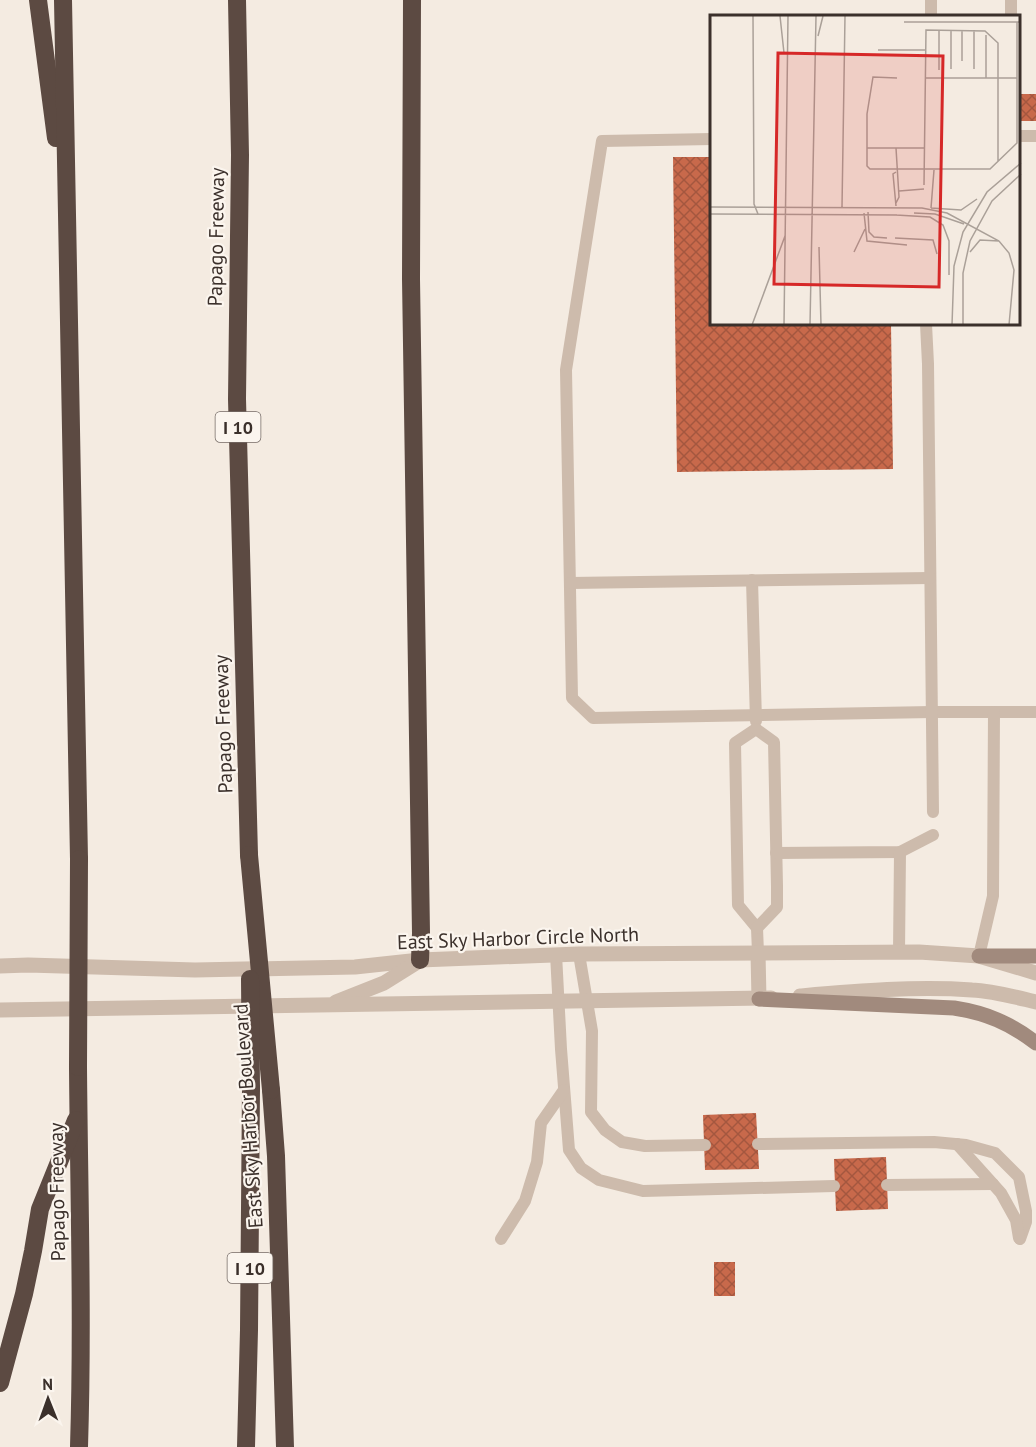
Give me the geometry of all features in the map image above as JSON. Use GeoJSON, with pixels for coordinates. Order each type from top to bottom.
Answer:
{"type":"FeatureCollection","features":[{"type":"Feature","properties":{"kind":"highway"},"geometry":{"type":"LineString","coordinates":[[38,0],[68,236]]}},
{"type":"Feature","properties":{"kind":"highway","name":"Papago Freeway"},"geometry":{"type":"LineString","coordinates":[[63,0],[79,859],[78,1113],[81,1224],[79,1447]]}},
{"type":"Feature","properties":{"kind":"highway","name":"Papago Freeway"},"geometry":{"type":"LineString","coordinates":[[237,0],[240,155],[237,399],[249,855],[251,1088],[246,1447]]}},
{"type":"Feature","properties":{"kind":"highway"},"geometry":{"type":"LineString","coordinates":[[412,0],[411,279],[420,960]]}},
{"type":"Feature","properties":{"kind":"highway","name":"East Sky Harbor Boulevard"},"geometry":{"type":"LineString","coordinates":[[249,855],[276,1156],[285,1447]]}},
{"type":"Feature","properties":{"kind":"highway"},"geometry":{"type":"LineString","coordinates":[[0,1383],[24,1294],[40,1209],[78,1113]]}},
{"type":"Feature","properties":{"kind":"main road"},"geometry":{"type":"LineString","coordinates":[[979,956],[1036,956]]}},
{"type":"Feature","properties":{"kind":"main road"},"geometry":{"type":"LineString","coordinates":[[759,999],[954,1008],[998,1019],[1011,1025],[1036,1043]]}},
{"type":"Feature","properties":{"kind":"street","name":"East Sky Harbor Circle North"},"geometry":{"type":"LineString","coordinates":[[0,966],[195,970],[355,967],[420,960],[556,954],[899,952],[979,956],[1036,973]]}},
{"type":"Feature","properties":{"kind":"street"},"geometry":{"type":"LineString","coordinates":[[758,953],[759,999]]}},
{"type":"Feature","properties":{"kind":"street"},"geometry":{"type":"LineString","coordinates":[[327,1006],[384,983],[420,960]]}},
{"type":"Feature","properties":{"kind":"street"},"geometry":{"type":"LineString","coordinates":[[0,1010],[759,999],[882,989],[974,990],[1036,1002]]}},
{"type":"Feature","properties":{"kind":"lane"},"geometry":{"type":"LineString","coordinates":[[707,139],[602,141],[566,370],[572,698],[593,718],[1036,712]]}},
{"type":"Feature","properties":{"kind":"lane"},"geometry":{"type":"LineString","coordinates":[[926,326],[933,812]]}},
{"type":"Feature","properties":{"kind":"lane"},"geometry":{"type":"LineString","coordinates":[[570,582],[930,578]]}},
{"type":"Feature","properties":{"kind":"lane"},"geometry":{"type":"LineString","coordinates":[[752,580],[756,729]]}},
{"type":"Feature","properties":{"kind":"lane"},"geometry":{"type":"LineString","coordinates":[[979,956],[993,896],[994,712]]}},
{"type":"Feature","properties":{"kind":"lane"},"geometry":{"type":"LineString","coordinates":[[756,729],[774,742],[777,907],[757,928]]}},
{"type":"Feature","properties":{"kind":"lane"},"geometry":{"type":"LineString","coordinates":[[756,729],[735,743],[738,905],[757,928],[758,953]]}},
{"type":"Feature","properties":{"kind":"lane"},"geometry":{"type":"LineString","coordinates":[[776,853],[900,852],[933,835]]}},
{"type":"Feature","properties":{"kind":"lane"},"geometry":{"type":"LineString","coordinates":[[899,952],[900,852]]}},
{"type":"Feature","properties":{"kind":"lane"},"geometry":{"type":"LineString","coordinates":[[556,954],[568,1150],[581,1168],[599,1180],[643,1191],[834,1186]]}},
{"type":"Feature","properties":{"kind":"lane"},"geometry":{"type":"LineString","coordinates":[[579,954],[591,1031],[591,1112],[605,1130],[622,1142],[645,1146],[705,1145]]}},
{"type":"Feature","properties":{"kind":"lane"},"geometry":{"type":"LineString","coordinates":[[501,1239],[525,1201],[537,1162],[541,1123],[564,1090]]}},
{"type":"Feature","properties":{"kind":"lane"},"geometry":{"type":"LineString","coordinates":[[758,1144],[934,1142],[957,1144],[966,1145],[995,1153],[1018,1177],[1026,1211],[1026,1222],[1020,1239],[1016,1220],[1001,1192],[957,1144]]}},
{"type":"Feature","properties":{"kind":"lane"},"geometry":{"type":"LineString","coordinates":[[887,1185],[993,1184]]}},
{"type":"Feature","properties":{"kind":"building"},"geometry":{"type":"Polygon","coordinates":[[[1021,94],[1036,94],[1036,121],[1021,121],[1021,94]]]}},
{"type":"Feature","properties":{"kind":"building"},"geometry":{"type":"Polygon","coordinates":[[[673,157],[710,157],[710,326],[891,326],[893,469],[677,472],[673,157]]]}},
{"type":"Feature","properties":{"kind":"building"},"geometry":{"type":"Polygon","coordinates":[[[756,1113],[759,1169],[705,1170],[703,1115],[756,1113]]]}},
{"type":"Feature","properties":{"kind":"building"},"geometry":{"type":"Polygon","coordinates":[[[886,1157],[888,1209],[836,1211],[834,1159],[886,1157]]]}},
{"type":"Feature","properties":{"kind":"building"},"geometry":{"type":"Polygon","coordinates":[[[714,1262],[735,1262],[735,1296],[714,1296],[714,1262]]]}}]}
